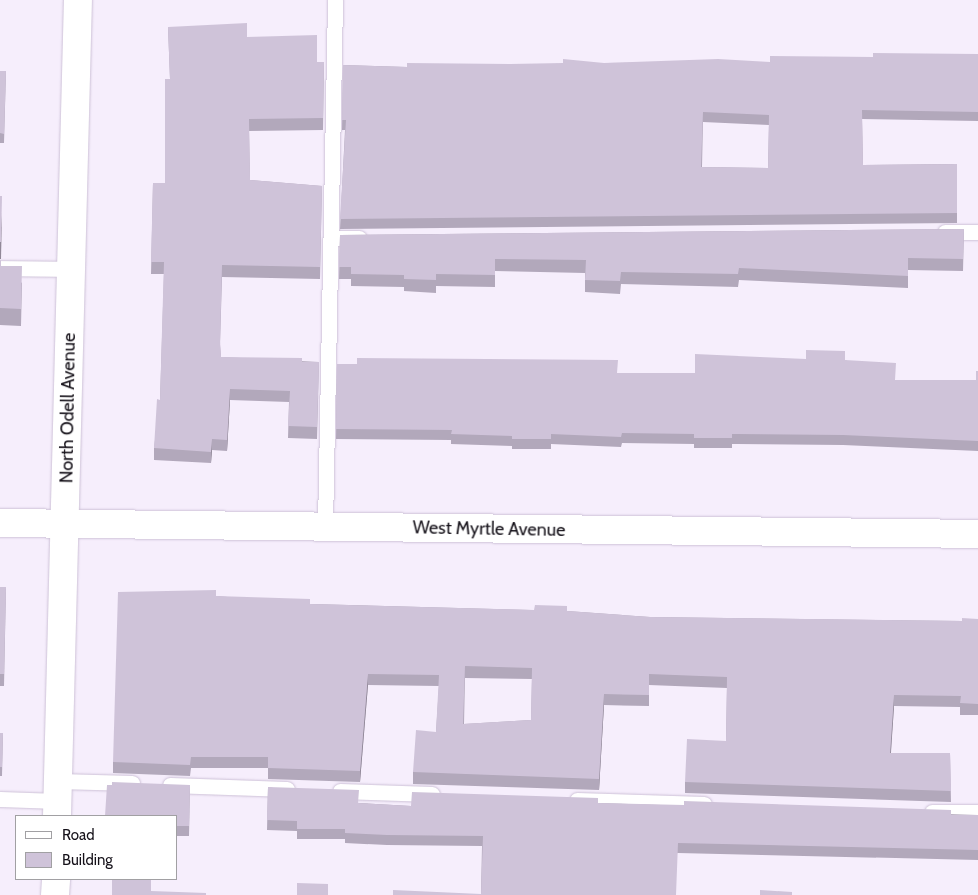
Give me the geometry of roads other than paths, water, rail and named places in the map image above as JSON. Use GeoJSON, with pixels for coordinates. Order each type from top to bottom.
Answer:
{"type":"FeatureCollection","features":[{"type":"Feature","properties":{"kind":"street","name":"North Odell Avenue"},"geometry":{"type":"LineString","coordinates":[[58,799],[78,0]]}},
{"type":"Feature","properties":{"kind":"street","name":"West Myrtle Avenue"},"geometry":{"type":"LineString","coordinates":[[0,523],[978,534]]}},
{"type":"Feature","properties":{"kind":"street"},"geometry":{"type":"LineString","coordinates":[[55,895],[56,880]]}},
{"type":"Feature","properties":{"kind":"lane"},"geometry":{"type":"LineString","coordinates":[[325,527],[335,0]]}},
{"type":"Feature","properties":{"kind":"lane"},"geometry":{"type":"LineString","coordinates":[[928,232],[978,232]]}},
{"type":"Feature","properties":{"kind":"lane"},"geometry":{"type":"LineString","coordinates":[[331,238],[370,238]]}},
{"type":"Feature","properties":{"kind":"lane"},"geometry":{"type":"LineString","coordinates":[[0,268],[71,269]]}},
{"type":"Feature","properties":{"kind":"lane"},"geometry":{"type":"LineString","coordinates":[[0,799],[58,799],[153,784],[298,790]]}},
{"type":"Feature","properties":{"kind":"lane"},"geometry":{"type":"LineString","coordinates":[[328,791],[448,795]]}},
{"type":"Feature","properties":{"kind":"lane"},"geometry":{"type":"LineString","coordinates":[[558,799],[718,805]]}},
{"type":"Feature","properties":{"kind":"lane"},"geometry":{"type":"LineString","coordinates":[[918,812],[978,812]]}}]}
